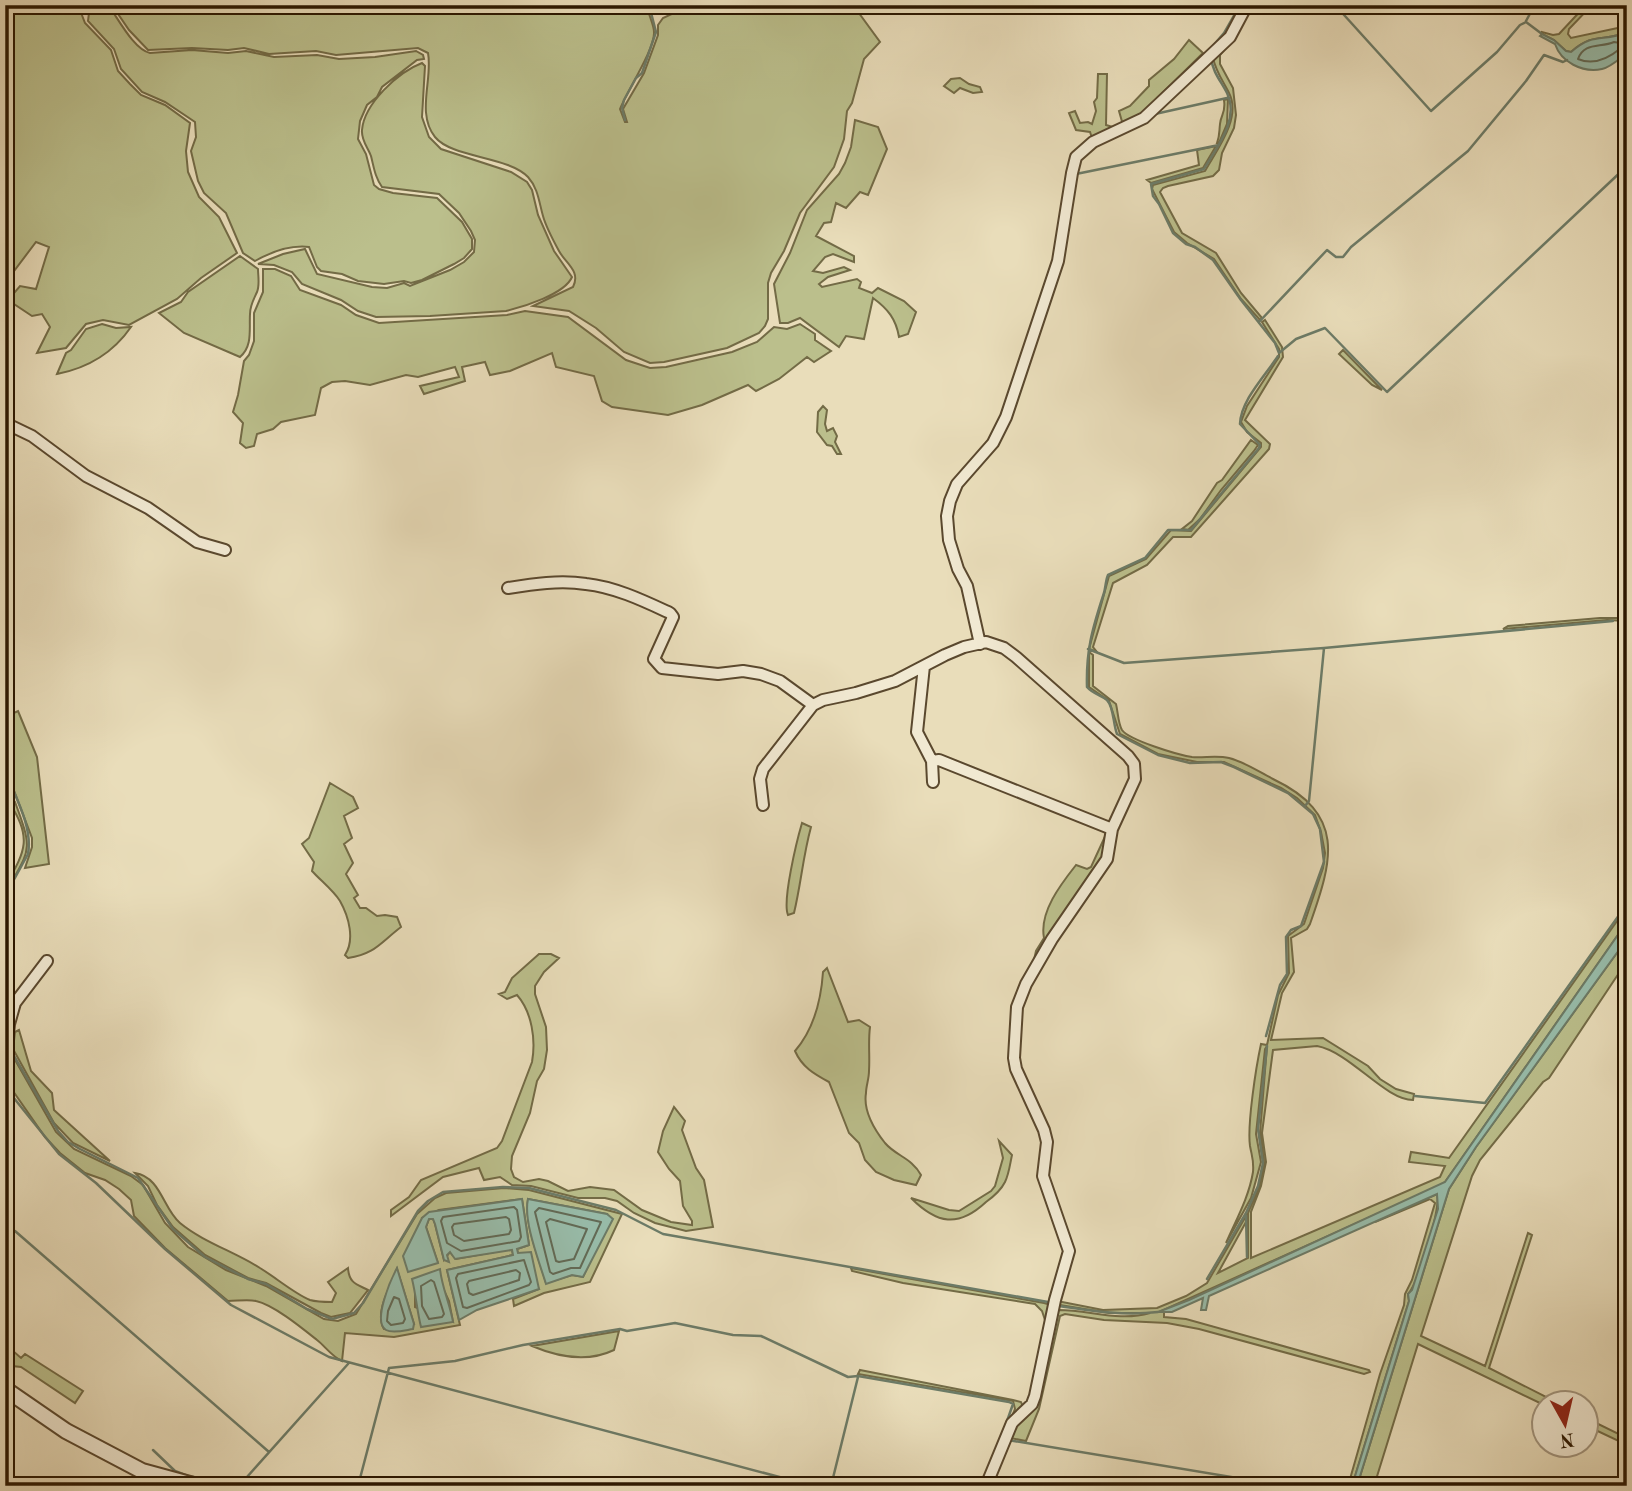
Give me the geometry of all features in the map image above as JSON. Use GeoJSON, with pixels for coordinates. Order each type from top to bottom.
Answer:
{"type":"FeatureCollection","features":[{"type":"Feature","properties":{"kind":"street"},"geometry":{"type":"LineString","coordinates":[[979,644],[967,586],[958,569],[950,540],[947,516],[957,485],[993,443],[1006,417],[1058,261],[1076,157],[1093,142],[1144,118],[1230,37],[1247,5]]}},
{"type":"Feature","properties":{"kind":"street"},"geometry":{"type":"LineString","coordinates":[[5,423],[32,436],[86,476],[148,508],[197,542],[225,550]]}},
{"type":"Feature","properties":{"kind":"street"},"geometry":{"type":"LineString","coordinates":[[508,588],[533,584],[589,584],[636,598],[670,613],[673,617],[654,659],[662,668],[718,674],[743,671],[761,674],[780,681],[813,705]]}},
{"type":"Feature","properties":{"kind":"street"},"geometry":{"type":"LineString","coordinates":[[763,805],[760,779],[763,769],[813,705],[895,681],[964,648],[986,642],[1004,648],[1042,679],[1100,733],[1129,755],[1136,771],[1135,779],[1112,829],[1107,859],[1052,939],[1026,984],[1017,1007],[1014,1058],[1016,1069],[1044,1130],[1047,1142],[1043,1176],[1069,1251],[1055,1300],[1035,1396],[1032,1404],[1012,1423],[986,1486]]}},
{"type":"Feature","properties":{"kind":"street"},"geometry":{"type":"LineString","coordinates":[[924,666],[917,732],[932,761],[933,782]]}},
{"type":"Feature","properties":{"kind":"street"},"geometry":{"type":"LineString","coordinates":[[932,761],[939,760],[1112,829]]}},
{"type":"Feature","properties":{"kind":"street"},"geometry":{"type":"LineString","coordinates":[[5,1062],[9,1024],[15,1003],[47,961]]}},
{"type":"Feature","properties":{"kind":"street"},"geometry":{"type":"LineString","coordinates":[[5,1390],[66,1431],[142,1471],[197,1486]]}},
{"type":"Feature","properties":{"kind":"shaded area"},"geometry":{"type":"Polygon","coordinates":[[[5,5],[78,5],[85,23],[111,50],[118,71],[130,84],[141,95],[165,105],[190,123],[186,151],[188,172],[199,197],[219,217],[237,253],[177,299],[129,325],[103,320],[86,324],[66,348],[37,353],[50,327],[42,314],[32,316],[8,300],[20,286],[36,289],[49,247],[36,242],[11,275],[5,276],[5,5]]]}},
{"type":"Feature","properties":{"kind":"shaded area"},"geometry":{"type":"Polygon","coordinates":[[[90,5],[108,5],[132,40],[150,53],[192,50],[228,53],[246,51],[274,57],[317,55],[339,59],[416,51],[423,55],[424,59],[417,60],[382,87],[377,97],[367,105],[360,121],[358,139],[366,154],[374,185],[393,193],[437,198],[462,222],[472,239],[472,249],[454,264],[411,283],[358,281],[342,274],[321,271],[309,247],[281,250],[255,261],[243,253],[226,213],[204,193],[198,181],[191,151],[196,137],[195,122],[165,102],[142,92],[121,69],[114,49],[88,21],[90,5]]]}},
{"type":"Feature","properties":{"kind":"shaded area"},"geometry":{"type":"Polygon","coordinates":[[[112,5],[647,5],[654,29],[653,39],[646,59],[620,109],[625,122],[623,109],[644,73],[658,35],[658,25],[663,18],[691,5],[853,5],[880,42],[864,59],[852,103],[847,111],[844,139],[834,167],[800,213],[784,251],[771,273],[768,283],[768,319],[765,326],[759,333],[727,348],[650,363],[624,352],[596,328],[569,311],[533,306],[573,287],[574,272],[550,233],[536,190],[528,177],[507,165],[443,144],[429,128],[426,107],[428,53],[418,48],[336,55],[316,51],[269,54],[244,48],[148,50],[129,30],[112,5]]]}},
{"type":"Feature","properties":{"kind":"shaded area"},"geometry":{"type":"Polygon","coordinates":[[[1249,5],[1252,5],[1231,42],[1220,55],[1220,64],[1233,88],[1236,115],[1234,128],[1222,153],[1219,170],[1213,176],[1168,186],[1160,192],[1182,233],[1216,253],[1241,293],[1262,318],[1260,320],[1241,299],[1214,259],[1174,232],[1152,189],[1153,185],[1205,171],[1221,144],[1230,123],[1232,103],[1213,58],[1249,5]]]}},
{"type":"Feature","properties":{"kind":"shaded area"},"geometry":{"type":"Polygon","coordinates":[[[1586,5],[1592,5],[1569,29],[1571,38],[1627,26],[1627,32],[1593,39],[1571,52],[1542,34],[1559,34],[1586,5]]]}},
{"type":"Feature","properties":{"kind":"shaded area"},"geometry":{"type":"Polygon","coordinates":[[[1189,40],[1203,53],[1141,114],[1123,125],[1119,111],[1130,106],[1149,86],[1149,80],[1174,59],[1189,40]]]}},
{"type":"Feature","properties":{"kind":"shaded area"},"geometry":{"type":"Polygon","coordinates":[[[422,63],[425,66],[422,117],[429,137],[441,149],[511,172],[527,182],[532,190],[538,215],[554,251],[572,277],[553,294],[506,311],[376,317],[302,284],[292,272],[274,265],[258,264],[305,249],[317,274],[387,288],[404,283],[410,286],[450,270],[474,252],[475,240],[471,231],[459,213],[439,194],[382,187],[363,137],[364,120],[376,100],[393,81],[422,63]]]}},
{"type":"Feature","properties":{"kind":"shaded area"},"geometry":{"type":"Polygon","coordinates":[[[1098,74],[1107,74],[1106,125],[1116,128],[1092,138],[1090,132],[1076,130],[1069,113],[1075,111],[1080,123],[1092,124],[1096,111],[1094,102],[1097,98],[1098,74]]]}},
{"type":"Feature","properties":{"kind":"shaded area"},"geometry":{"type":"Polygon","coordinates":[[[960,78],[980,87],[982,92],[973,93],[960,88],[954,93],[944,86],[951,79],[960,78]]]}},
{"type":"Feature","properties":{"kind":"shaded area"},"geometry":{"type":"Polygon","coordinates":[[[1228,99],[1227,124],[1217,143],[1224,100],[1228,99]]]}},
{"type":"Feature","properties":{"kind":"shaded area"},"geometry":{"type":"Polygon","coordinates":[[[855,120],[878,127],[887,149],[868,195],[860,192],[846,208],[836,203],[831,222],[824,223],[816,236],[854,256],[854,262],[833,254],[825,257],[813,271],[823,273],[844,267],[850,270],[828,277],[819,284],[822,287],[857,279],[861,282],[859,288],[872,293],[878,288],[904,301],[916,312],[908,334],[899,337],[890,315],[873,298],[864,339],[846,336],[839,347],[800,318],[780,323],[774,284],[807,210],[839,174],[845,163],[851,147],[855,120]]]}},
{"type":"Feature","properties":{"kind":"shaded area"},"geometry":{"type":"Polygon","coordinates":[[[1216,146],[1203,168],[1151,183],[1147,180],[1199,165],[1197,150],[1216,146]]]}},
{"type":"Feature","properties":{"kind":"shaded area"},"geometry":{"type":"Polygon","coordinates":[[[240,256],[258,269],[259,283],[251,308],[249,343],[240,357],[184,333],[159,313],[181,302],[188,292],[240,256]]]}},
{"type":"Feature","properties":{"kind":"shaded area"},"geometry":{"type":"Polygon","coordinates":[[[263,269],[275,269],[291,276],[300,290],[379,323],[507,315],[525,311],[568,317],[626,360],[650,368],[732,352],[757,342],[774,327],[787,329],[800,324],[815,334],[815,340],[831,351],[814,362],[807,357],[779,379],[756,391],[748,385],[702,405],[668,415],[612,407],[602,401],[594,376],[556,367],[552,353],[510,371],[490,375],[485,362],[462,367],[465,381],[424,394],[420,386],[459,377],[455,367],[418,377],[406,375],[370,385],[332,382],[321,388],[315,415],[281,422],[273,429],[257,434],[254,446],[246,448],[240,443],[243,423],[233,412],[244,361],[254,341],[254,313],[263,292],[263,269]]]}},
{"type":"Feature","properties":{"kind":"shaded area"},"geometry":{"type":"Polygon","coordinates":[[[1265,320],[1282,347],[1283,357],[1245,420],[1270,444],[1269,449],[1191,537],[1173,537],[1147,565],[1113,583],[1093,647],[1097,652],[1089,649],[1109,576],[1146,559],[1171,530],[1191,531],[1261,447],[1261,443],[1247,432],[1241,422],[1247,406],[1279,357],[1279,349],[1262,322],[1265,320]]]}},
{"type":"Feature","properties":{"kind":"shaded area"},"geometry":{"type":"Polygon","coordinates":[[[102,324],[116,328],[131,327],[99,358],[79,368],[57,374],[66,353],[86,329],[102,324]]]}},
{"type":"Feature","properties":{"kind":"shaded area"},"geometry":{"type":"Polygon","coordinates":[[[1343,350],[1382,390],[1372,385],[1339,354],[1343,350]]]}},
{"type":"Feature","properties":{"kind":"shaded area"},"geometry":{"type":"Polygon","coordinates":[[[823,406],[827,410],[827,431],[833,428],[837,436],[835,442],[841,454],[837,454],[832,446],[827,445],[817,432],[818,412],[823,406]]]}},
{"type":"Feature","properties":{"kind":"shaded area"},"geometry":{"type":"Polygon","coordinates":[[[1251,440],[1258,445],[1254,451],[1200,519],[1188,530],[1182,529],[1192,521],[1217,483],[1251,440]]]}},
{"type":"Feature","properties":{"kind":"shaded area"},"geometry":{"type":"Polygon","coordinates":[[[1627,618],[1627,621],[1607,620],[1503,629],[1508,626],[1627,618]]]}},
{"type":"Feature","properties":{"kind":"shaded area"},"geometry":{"type":"Polygon","coordinates":[[[1089,652],[1093,655],[1093,686],[1116,704],[1122,730],[1126,734],[1185,756],[1224,757],[1241,762],[1296,793],[1313,807],[1323,823],[1328,840],[1328,859],[1310,924],[1307,929],[1291,938],[1294,972],[1282,993],[1271,1040],[1323,1038],[1368,1066],[1380,1079],[1396,1089],[1414,1094],[1413,1100],[1402,1098],[1342,1057],[1317,1046],[1273,1050],[1262,1133],[1266,1162],[1261,1186],[1251,1212],[1251,1258],[1440,1177],[1445,1166],[1409,1162],[1411,1152],[1449,1158],[1627,907],[1627,922],[1445,1182],[1161,1311],[1164,1312],[1164,1317],[1186,1319],[1370,1372],[1364,1374],[1199,1329],[1167,1323],[1104,1320],[1065,1314],[1060,1316],[1039,1409],[1026,1441],[1010,1438],[1014,1426],[1027,1411],[1056,1312],[1071,1310],[1127,1316],[1150,1313],[1109,1313],[1060,1305],[1057,1301],[1103,1310],[1157,1308],[1186,1296],[1207,1283],[1246,1216],[1246,1222],[1218,1273],[1248,1258],[1248,1213],[1259,1187],[1264,1163],[1260,1133],[1267,1046],[1256,1134],[1261,1162],[1251,1198],[1226,1243],[1245,1199],[1253,1172],[1250,1124],[1259,1054],[1261,1044],[1267,1045],[1278,995],[1289,973],[1288,936],[1304,924],[1323,868],[1325,853],[1315,815],[1297,798],[1281,788],[1224,762],[1197,762],[1158,754],[1120,734],[1109,701],[1089,687],[1089,652]]]}},
{"type":"Feature","properties":{"kind":"shaded area"},"geometry":{"type":"Polygon","coordinates":[[[18,711],[37,757],[49,864],[25,868],[32,838],[5,767],[5,717],[18,711]]]}},
{"type":"Feature","properties":{"kind":"shaded area"},"geometry":{"type":"Polygon","coordinates":[[[330,783],[353,797],[358,808],[344,816],[352,838],[344,844],[353,863],[346,874],[358,895],[354,898],[360,908],[366,908],[377,916],[397,917],[401,927],[371,951],[348,958],[345,955],[350,942],[350,928],[346,914],[337,897],[312,871],[314,862],[302,844],[309,838],[330,783]]]}},
{"type":"Feature","properties":{"kind":"shaded area"},"geometry":{"type":"Polygon","coordinates":[[[15,802],[27,841],[24,858],[5,894],[5,887],[23,847],[22,828],[10,804],[15,802]]]}},
{"type":"Feature","properties":{"kind":"shaded area"},"geometry":{"type":"Polygon","coordinates":[[[802,823],[811,827],[794,913],[788,915],[788,884],[802,823]]]}},
{"type":"Feature","properties":{"kind":"shaded area"},"geometry":{"type":"Polygon","coordinates":[[[1108,830],[1104,859],[1034,960],[1044,938],[1045,918],[1052,899],[1076,865],[1087,869],[1091,867],[1108,830]]]}},
{"type":"Feature","properties":{"kind":"shaded area"},"geometry":{"type":"Polygon","coordinates":[[[1627,939],[1627,961],[1549,1078],[1480,1160],[1472,1176],[1421,1336],[1485,1366],[1528,1233],[1532,1235],[1489,1368],[1532,1390],[1530,1390],[1530,1398],[1418,1344],[1374,1486],[1357,1486],[1449,1189],[1476,1147],[1627,939]]]}},
{"type":"Feature","properties":{"kind":"shaded area"},"geometry":{"type":"Polygon","coordinates":[[[539,954],[551,954],[559,958],[544,972],[535,986],[546,1027],[547,1050],[530,1113],[512,1156],[511,1169],[514,1177],[523,1182],[539,1179],[548,1181],[568,1191],[590,1187],[614,1190],[642,1210],[671,1222],[692,1225],[683,1206],[680,1181],[658,1152],[663,1131],[674,1107],[685,1121],[682,1130],[696,1168],[704,1180],[713,1227],[686,1231],[655,1223],[617,1201],[578,1198],[531,1186],[512,1185],[500,1177],[484,1180],[479,1168],[443,1177],[391,1216],[391,1210],[409,1197],[421,1180],[497,1148],[502,1141],[532,1062],[533,1045],[532,1027],[522,1002],[517,995],[507,999],[499,994],[505,992],[512,978],[539,954]]]}},
{"type":"Feature","properties":{"kind":"shaded area"},"geometry":{"type":"Polygon","coordinates":[[[827,968],[848,1022],[859,1020],[870,1027],[866,1106],[870,1120],[885,1143],[917,1169],[921,1175],[916,1185],[876,1172],[865,1160],[859,1143],[849,1133],[829,1082],[809,1069],[795,1051],[812,1024],[823,972],[827,968]]]}},
{"type":"Feature","properties":{"kind":"shaded area"},"geometry":{"type":"Polygon","coordinates":[[[19,1030],[31,1071],[52,1093],[54,1110],[110,1161],[73,1143],[54,1123],[13,1049],[15,1032],[19,1030]]]}},
{"type":"Feature","properties":{"kind":"shaded area"},"geometry":{"type":"Polygon","coordinates":[[[10,1051],[56,1132],[74,1149],[131,1176],[143,1185],[165,1223],[188,1247],[226,1270],[266,1286],[324,1319],[338,1321],[356,1314],[417,1214],[435,1198],[446,1193],[504,1188],[529,1190],[622,1214],[590,1282],[544,1293],[514,1306],[513,1299],[539,1289],[517,1249],[529,1245],[522,1199],[439,1210],[422,1218],[438,1263],[426,1227],[429,1219],[433,1219],[435,1224],[444,1260],[450,1252],[456,1259],[512,1249],[513,1255],[447,1270],[460,1325],[394,1337],[345,1333],[342,1361],[296,1323],[271,1307],[253,1300],[228,1301],[165,1248],[134,1216],[131,1200],[119,1189],[105,1180],[85,1173],[60,1153],[45,1137],[8,1080],[5,1080],[10,1051]],[[528,1199],[530,1230],[546,1283],[572,1275],[583,1277],[598,1245],[607,1214],[528,1199]],[[397,1269],[381,1315],[384,1329],[414,1324],[397,1269]],[[442,1286],[415,1291],[415,1307],[453,1322],[449,1301],[442,1286]]]}},
{"type":"Feature","properties":{"kind":"shaded area"},"geometry":{"type":"Polygon","coordinates":[[[999,1141],[1012,1155],[1008,1176],[999,1191],[976,1210],[957,1219],[939,1218],[911,1198],[959,1211],[991,1191],[1003,1158],[999,1141]]]}},
{"type":"Feature","properties":{"kind":"shaded area"},"geometry":{"type":"Polygon","coordinates":[[[135,1173],[151,1181],[174,1217],[189,1230],[250,1262],[304,1297],[332,1302],[336,1293],[328,1282],[348,1268],[352,1280],[368,1290],[350,1313],[331,1317],[266,1283],[248,1278],[205,1255],[173,1227],[157,1205],[148,1186],[135,1173]]]}},
{"type":"Feature","properties":{"kind":"shaded area"},"geometry":{"type":"Polygon","coordinates":[[[1437,1194],[1436,1214],[1428,1246],[1408,1294],[1409,1301],[1352,1486],[1348,1486],[1380,1374],[1435,1203],[1430,1199],[1375,1222],[1437,1194]]]}},
{"type":"Feature","properties":{"kind":"shaded area"},"geometry":{"type":"Polygon","coordinates":[[[851,1268],[1051,1305],[1047,1326],[1042,1311],[1035,1304],[903,1283],[852,1271],[851,1268]]]}},
{"type":"Feature","properties":{"kind":"shaded area"},"geometry":{"type":"Polygon","coordinates":[[[619,1331],[614,1350],[593,1356],[562,1356],[532,1346],[619,1331]]]}},
{"type":"Feature","properties":{"kind":"shaded area"},"geometry":{"type":"Polygon","coordinates":[[[5,1344],[21,1358],[25,1354],[83,1391],[75,1403],[21,1367],[12,1366],[5,1361],[5,1344]]]}},
{"type":"Feature","properties":{"kind":"shaded area"},"geometry":{"type":"Polygon","coordinates":[[[860,1370],[1013,1400],[1021,1402],[1023,1407],[1008,1426],[1015,1409],[1013,1401],[858,1374],[860,1370]]]}},
{"type":"Feature","properties":{"kind":"shaded area"},"geometry":{"type":"Polygon","coordinates":[[[1600,1425],[1627,1438],[1627,1445],[1600,1432],[1600,1425]]]}},
{"type":"Feature","properties":{"kind":"water"},"geometry":{"type":"Polygon","coordinates":[[[1627,32],[1627,53],[1609,66],[1594,70],[1573,65],[1562,56],[1555,44],[1540,36],[1542,34],[1554,40],[1571,52],[1593,39],[1627,32]]]}},
{"type":"Feature","properties":{"kind":"water"},"geometry":{"type":"Polygon","coordinates":[[[1627,922],[1627,939],[1476,1147],[1449,1189],[1357,1486],[1352,1486],[1409,1301],[1408,1294],[1412,1290],[1438,1209],[1437,1194],[1209,1296],[1206,1310],[1201,1310],[1203,1298],[1172,1312],[1158,1312],[1445,1182],[1627,922]]]}},
{"type":"Feature","properties":{"kind":"water"},"geometry":{"type":"Polygon","coordinates":[[[522,1199],[529,1245],[517,1249],[518,1253],[531,1252],[539,1289],[477,1310],[459,1320],[447,1270],[513,1255],[512,1250],[455,1259],[450,1252],[447,1255],[449,1262],[444,1260],[435,1224],[433,1219],[429,1219],[426,1227],[438,1263],[408,1272],[403,1256],[422,1218],[429,1212],[522,1199]]]}},
{"type":"Feature","properties":{"kind":"water"},"geometry":{"type":"Polygon","coordinates":[[[528,1199],[607,1214],[613,1219],[583,1277],[572,1275],[546,1284],[530,1229],[528,1199]]]}},
{"type":"Feature","properties":{"kind":"water"},"geometry":{"type":"Polygon","coordinates":[[[397,1268],[414,1324],[413,1329],[392,1332],[382,1325],[381,1318],[384,1300],[397,1268]]]}},
{"type":"Feature","properties":{"kind":"water"},"geometry":{"type":"Polygon","coordinates":[[[440,1269],[453,1322],[421,1327],[412,1279],[440,1269]]]}},
{"type":"Feature","properties":{"kind":"waterway"},"geometry":{"type":"LineString","coordinates":[[625,120],[622,108],[624,100],[636,78],[642,73],[656,32],[649,5]]}},
{"type":"Feature","properties":{"kind":"waterway"},"geometry":{"type":"LineString","coordinates":[[1211,48],[1224,33],[1240,5]]}},
{"type":"Feature","properties":{"kind":"waterway"},"geometry":{"type":"LineString","coordinates":[[1335,5],[1431,111],[1497,52],[1520,25],[1526,22],[1542,34]]}},
{"type":"Feature","properties":{"kind":"waterway"},"geometry":{"type":"LineString","coordinates":[[1526,21],[1532,10],[1539,5]]}},
{"type":"Feature","properties":{"kind":"waterway"},"geometry":{"type":"LineString","coordinates":[[1259,322],[1327,250],[1336,257],[1343,257],[1351,247],[1468,151],[1544,55],[1563,62],[1567,60]]}},
{"type":"Feature","properties":{"kind":"waterway"},"geometry":{"type":"LineString","coordinates":[[1211,58],[1215,73],[1230,103],[1231,113],[1225,133],[1204,169],[1151,184],[1153,196],[1173,233],[1213,260],[1275,343],[1279,353],[1296,339],[1325,328],[1387,392],[1627,166]]}},
{"type":"Feature","properties":{"kind":"waterway"},"geometry":{"type":"LineString","coordinates":[[1155,114],[1227,98]]}},
{"type":"Feature","properties":{"kind":"waterway"},"geometry":{"type":"LineString","coordinates":[[1076,174],[1219,145]]}},
{"type":"Feature","properties":{"kind":"waterway"},"geometry":{"type":"LineString","coordinates":[[1266,1036],[1280,985],[1287,974],[1286,937],[1291,930],[1301,926],[1324,862],[1320,829],[1313,814],[1288,793],[1234,767],[1221,762],[1190,763],[1158,755],[1117,734],[1109,703],[1087,687],[1087,674],[1091,641],[1108,575],[1145,558],[1168,530],[1191,530],[1259,448],[1260,445],[1240,424],[1241,415],[1254,388],[1278,356]]}},
{"type":"Feature","properties":{"kind":"waterway"},"geometry":{"type":"LineString","coordinates":[[1088,649],[1124,663],[1324,648],[1613,621]]}},
{"type":"Feature","properties":{"kind":"waterway"},"geometry":{"type":"LineString","coordinates":[[1305,806],[1309,801],[1324,648]]}},
{"type":"Feature","properties":{"kind":"waterway"},"geometry":{"type":"LineString","coordinates":[[5,771],[22,812],[29,844],[28,854],[5,896]]}},
{"type":"Feature","properties":{"kind":"waterway"},"geometry":{"type":"LineString","coordinates":[[1415,1096],[1485,1103],[1627,904]]}},
{"type":"Feature","properties":{"kind":"waterway"},"geometry":{"type":"LineString","coordinates":[[1207,1279],[1246,1213],[1258,1186],[1263,1163],[1258,1129],[1267,1046]]}},
{"type":"Feature","properties":{"kind":"waterway"},"geometry":{"type":"LineString","coordinates":[[11,1051],[58,1131],[68,1142],[138,1178],[173,1229],[205,1257],[248,1279],[266,1284],[307,1309],[332,1319],[354,1313],[363,1303],[418,1211],[428,1201],[443,1192],[503,1187],[529,1188],[616,1210],[663,1234],[1048,1302]]}},
{"type":"Feature","properties":{"kind":"waterway"},"geometry":{"type":"LineString","coordinates":[[5,1087],[59,1154],[96,1183],[165,1249],[231,1305],[329,1357],[813,1486]]}},
{"type":"Feature","properties":{"kind":"waterway"},"geometry":{"type":"LineString","coordinates":[[1246,1215],[1247,1257]]}},
{"type":"Feature","properties":{"kind":"waterway"},"geometry":{"type":"LineString","coordinates":[[15,1231],[269,1452]]}},
{"type":"Feature","properties":{"kind":"waterway"},"geometry":{"type":"LineString","coordinates":[[1059,1306],[1121,1313],[1158,1312]]}},
{"type":"Feature","properties":{"kind":"waterway"},"geometry":{"type":"LineString","coordinates":[[358,1486],[389,1368],[455,1361],[523,1345],[675,1323],[733,1335],[761,1336],[848,1377],[858,1376],[1009,1402],[1013,1404],[1006,1424]]}},
{"type":"Feature","properties":{"kind":"waterway"},"geometry":{"type":"LineString","coordinates":[[239,1486],[348,1364]]}},
{"type":"Feature","properties":{"kind":"waterway"},"geometry":{"type":"LineString","coordinates":[[831,1486],[858,1377]]}},
{"type":"Feature","properties":{"kind":"waterway"},"geometry":{"type":"LineString","coordinates":[[1008,1440],[1285,1486]]}},
{"type":"Feature","properties":{"kind":"waterway"},"geometry":{"type":"LineString","coordinates":[[153,1450],[175,1471],[239,1486]]}}]}
